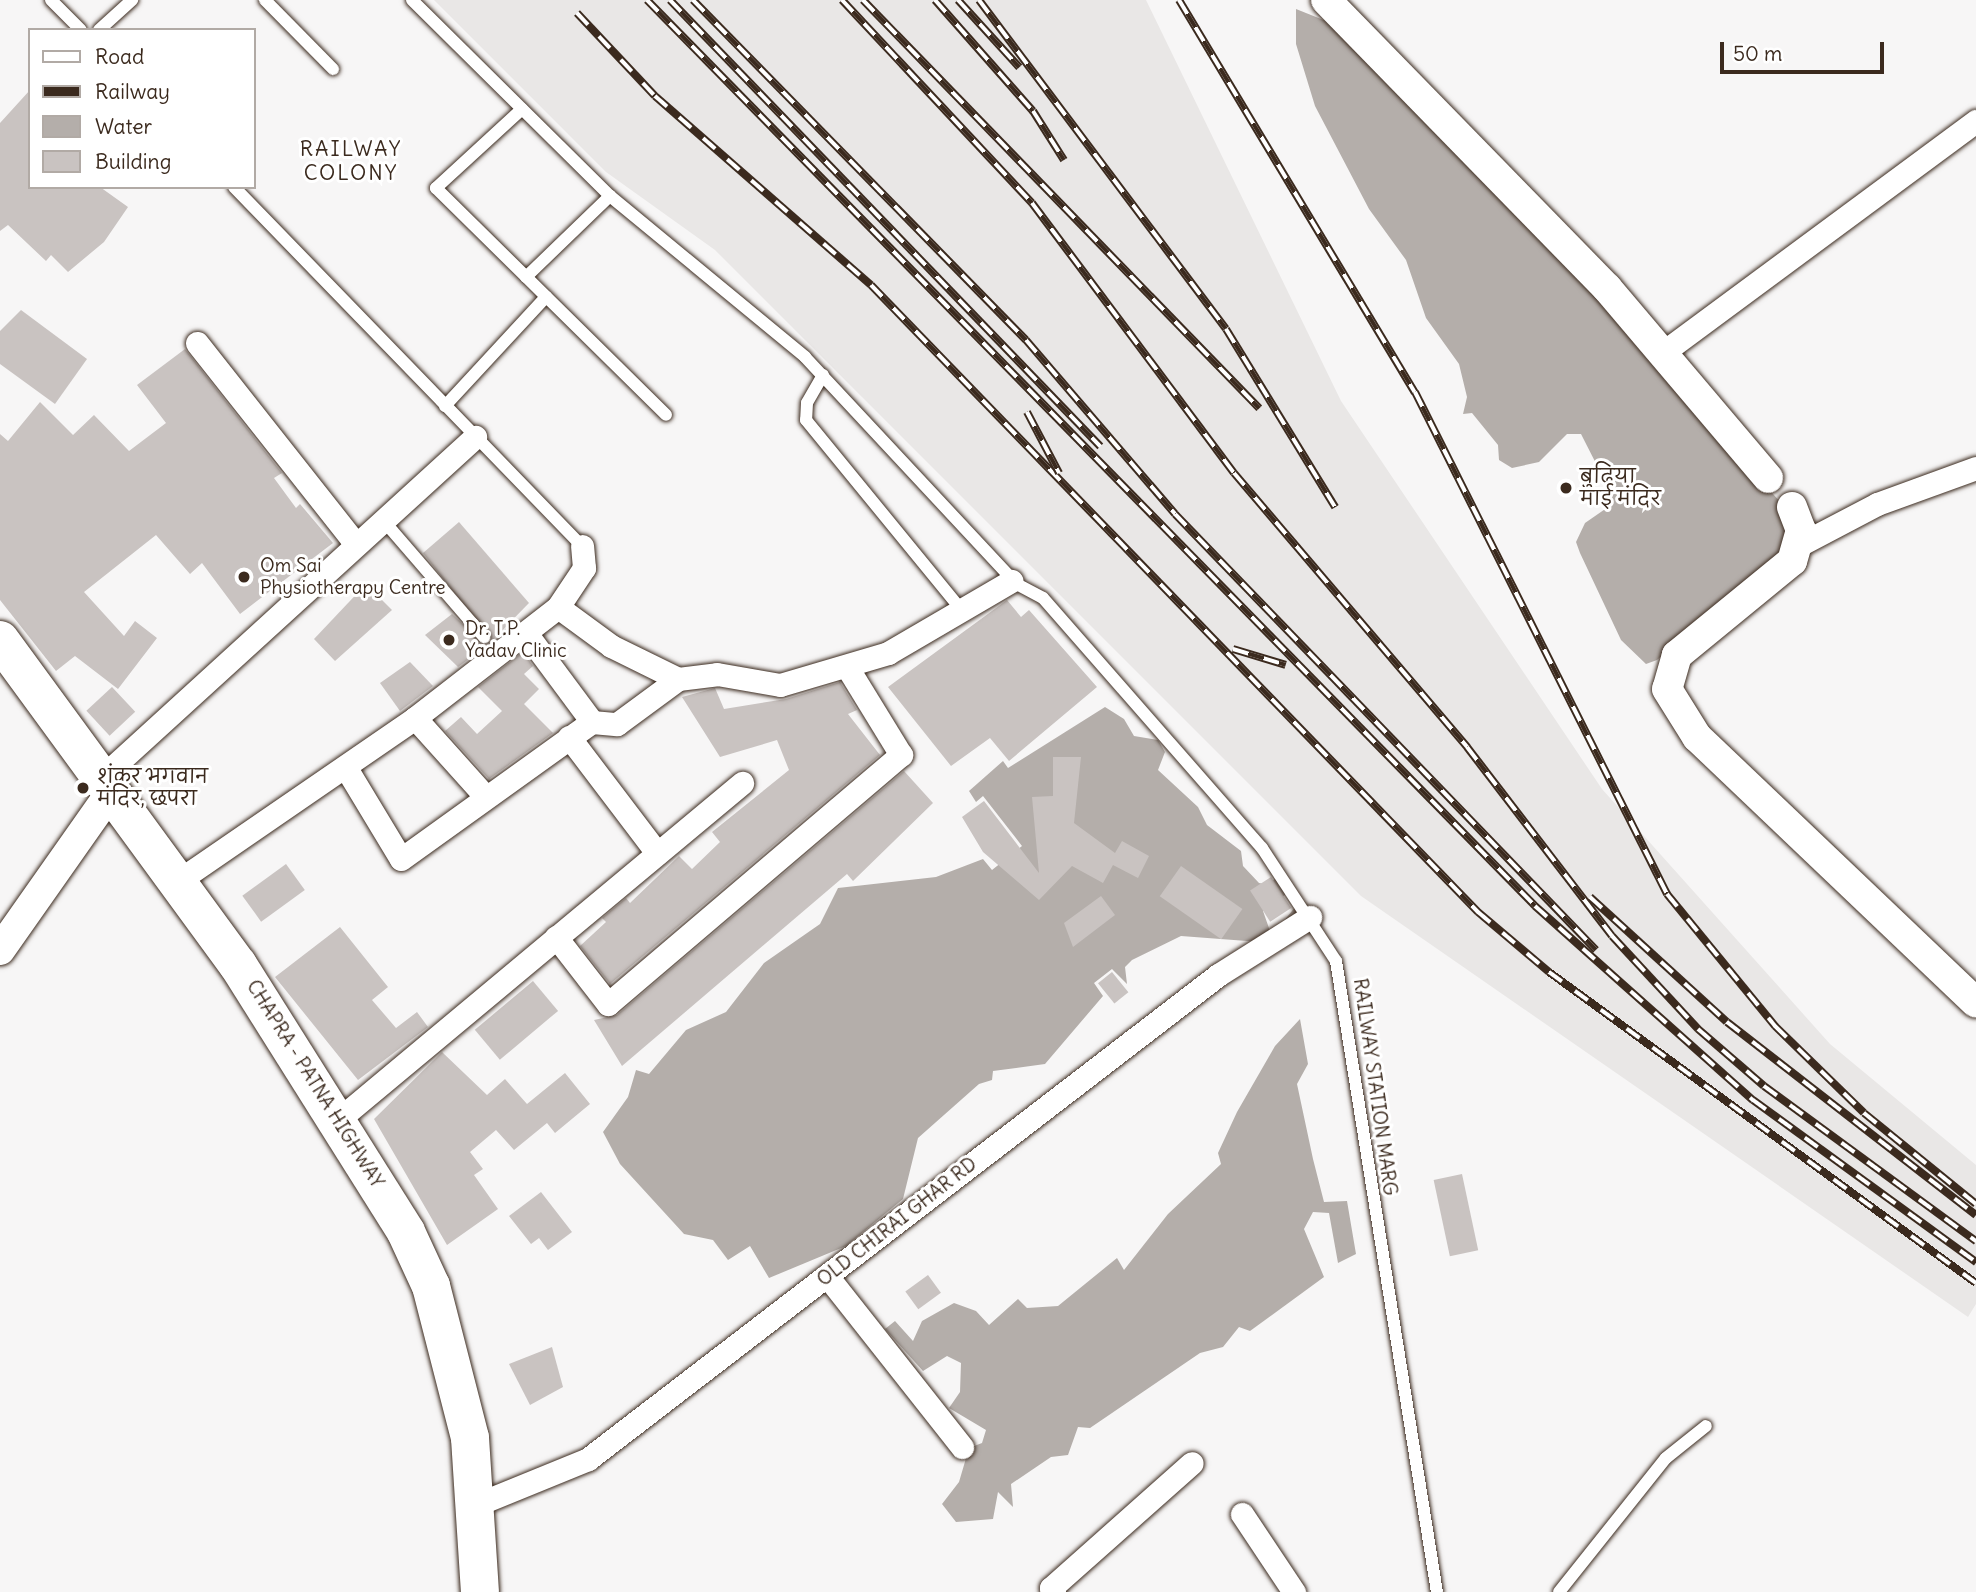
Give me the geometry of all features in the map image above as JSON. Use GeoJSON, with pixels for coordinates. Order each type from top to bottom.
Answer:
{"type":"FeatureCollection","features":[{"type":"Feature","properties":{"kind":"highway","name":"CHAPRA - PATNA HIGHWAY"},"geometry":{"type":"LineString","coordinates":[[0,640],[178,881],[339,1119],[431,1286],[470,1438],[480,1592]]}},
{"type":"Feature","properties":{"kind":"street"},"geometry":{"type":"LineString","coordinates":[[1326,0],[1483,158],[1661,354],[1792,507],[1801,530],[1799,545],[1782,574],[1677,655],[1667,689],[1697,737],[1976,1003]]}},
{"type":"Feature","properties":{"kind":"street"},"geometry":{"type":"LineString","coordinates":[[1661,354],[1976,121]]}},
{"type":"Feature","properties":{"kind":"street"},"geometry":{"type":"LineString","coordinates":[[197,343],[355,543]]}},
{"type":"Feature","properties":{"kind":"street"},"geometry":{"type":"LineString","coordinates":[[0,950],[106,785],[355,543],[475,437]]}},
{"type":"Feature","properties":{"kind":"street"},"geometry":{"type":"LineString","coordinates":[[1799,545],[1877,504],[1976,468]]}},
{"type":"Feature","properties":{"kind":"street"},"geometry":{"type":"LineString","coordinates":[[178,881],[346,768],[558,607],[584,568],[582,546]]}},
{"type":"Feature","properties":{"kind":"street"},"geometry":{"type":"LineString","coordinates":[[346,768],[401,859],[592,722],[617,724],[678,679],[717,674],[779,685],[849,670],[1013,581]]}},
{"type":"Feature","properties":{"kind":"street"},"geometry":{"type":"LineString","coordinates":[[558,607],[611,646],[678,679]]}},
{"type":"Feature","properties":{"kind":"street"},"geometry":{"type":"LineString","coordinates":[[526,633],[592,722]]}},
{"type":"Feature","properties":{"kind":"street"},"geometry":{"type":"LineString","coordinates":[[556,937],[608,1004],[901,755],[849,670]]}},
{"type":"Feature","properties":{"kind":"street"},"geometry":{"type":"LineString","coordinates":[[415,718],[486,797]]}},
{"type":"Feature","properties":{"kind":"street"},"geometry":{"type":"LineString","coordinates":[[569,737],[657,853]]}},
{"type":"Feature","properties":{"kind":"street"},"geometry":{"type":"LineString","coordinates":[[339,1119],[742,783]]}},
{"type":"Feature","properties":{"kind":"street","name":"OLD CHIRAI GHAR RD"},"geometry":{"type":"LineString","coordinates":[[473,1506],[588,1459],[1218,975],[1310,917]]}},
{"type":"Feature","properties":{"kind":"street"},"geometry":{"type":"LineString","coordinates":[[827,1276],[962,1447]]}},
{"type":"Feature","properties":{"kind":"street"},"geometry":{"type":"LineString","coordinates":[[1054,1592],[1051,1588],[1192,1463]]}},
{"type":"Feature","properties":{"kind":"street"},"geometry":{"type":"LineString","coordinates":[[1242,1514],[1294,1592]]}},
{"type":"Feature","properties":{"kind":"lane"},"geometry":{"type":"LineString","coordinates":[[51,0],[79,28]]}},
{"type":"Feature","properties":{"kind":"lane"},"geometry":{"type":"LineString","coordinates":[[101,28],[132,0]]}},
{"type":"Feature","properties":{"kind":"lane"},"geometry":{"type":"LineString","coordinates":[[265,0],[332,69]]}},
{"type":"Feature","properties":{"kind":"lane","name":"RAILWAY STATION MARG"},"geometry":{"type":"LineString","coordinates":[[412,0],[610,196],[823,375],[1013,581],[1042,598],[1253,838],[1310,917],[1340,981],[1437,1592]]}},
{"type":"Feature","properties":{"kind":"lane"},"geometry":{"type":"LineString","coordinates":[[522,109],[436,188],[666,415]]}},
{"type":"Feature","properties":{"kind":"lane"},"geometry":{"type":"LineString","coordinates":[[236,189],[582,546]]}},
{"type":"Feature","properties":{"kind":"lane"},"geometry":{"type":"LineString","coordinates":[[526,277],[610,196]]}},
{"type":"Feature","properties":{"kind":"lane"},"geometry":{"type":"LineString","coordinates":[[445,406],[546,297]]}},
{"type":"Feature","properties":{"kind":"lane"},"geometry":{"type":"LineString","coordinates":[[823,375],[807,403],[806,420],[961,608]]}},
{"type":"Feature","properties":{"kind":"lane"},"geometry":{"type":"LineString","coordinates":[[383,520],[484,638]]}},
{"type":"Feature","properties":{"kind":"lane"},"geometry":{"type":"LineString","coordinates":[[1559,1592],[1666,1458],[1706,1426]]}},
{"type":"Feature","properties":{"kind":"shaded area"},"geometry":{"type":"Polygon","coordinates":[[[434,0],[1146,0],[1341,401],[1602,789],[1830,1044],[1976,1165],[1976,1304],[1968,1317],[1361,896],[715,250],[606,172],[434,0]]]}},
{"type":"Feature","properties":{"kind":"water"},"geometry":{"type":"Polygon","coordinates":[[[1296,9],[1326,21],[1491,180],[1791,514],[1791,551],[1657,660],[1646,664],[1621,640],[1576,542],[1585,523],[1611,505],[1611,493],[1581,434],[1567,434],[1539,462],[1512,468],[1499,460],[1498,445],[1472,413],[1463,414],[1467,397],[1459,364],[1426,318],[1406,260],[1369,209],[1315,106],[1296,44],[1296,9]]]}},
{"type":"Feature","properties":{"kind":"water"},"geometry":{"type":"Polygon","coordinates":[[[1105,707],[1124,719],[1134,736],[1158,740],[1165,752],[1158,770],[1198,807],[1207,825],[1241,851],[1243,866],[1259,883],[1269,885],[1279,874],[1304,909],[1279,927],[1296,906],[1286,894],[1263,911],[1270,931],[1260,942],[1181,936],[1132,960],[1125,967],[1127,984],[1112,969],[1094,983],[1103,996],[1045,1064],[993,1071],[992,1080],[979,1084],[918,1138],[903,1199],[846,1246],[769,1278],[750,1246],[728,1260],[713,1240],[684,1234],[620,1164],[603,1132],[628,1097],[636,1070],[649,1074],[686,1030],[726,1012],[764,963],[820,924],[838,888],[936,877],[983,859],[992,870],[1022,846],[983,796],[976,802],[969,791],[1003,761],[1008,768],[1105,707]]]}},
{"type":"Feature","properties":{"kind":"water"},"geometry":{"type":"Polygon","coordinates":[[[1300,1019],[1308,1064],[1297,1084],[1313,1159],[1324,1202],[1347,1201],[1356,1254],[1338,1263],[1329,1213],[1313,1212],[1304,1229],[1324,1277],[1250,1331],[1239,1327],[1223,1347],[1200,1353],[1090,1428],[1078,1427],[1068,1455],[1051,1457],[1011,1484],[1013,1507],[998,1492],[993,1519],[956,1522],[942,1504],[959,1482],[969,1448],[982,1443],[986,1430],[949,1408],[960,1392],[961,1363],[947,1356],[923,1371],[885,1329],[895,1321],[913,1341],[922,1321],[954,1303],[976,1311],[989,1325],[1018,1299],[1027,1308],[1058,1306],[1117,1258],[1124,1270],[1168,1214],[1221,1164],[1218,1153],[1237,1112],[1275,1046],[1300,1019]]]}},
{"type":"Feature","properties":{"kind":"building"},"geometry":{"type":"Polygon","coordinates":[[[28,92],[28,189],[103,189],[128,207],[104,242],[68,272],[51,255],[46,261],[8,225],[0,231],[0,123],[28,92]]]}},
{"type":"Feature","properties":{"kind":"building"},"geometry":{"type":"Polygon","coordinates":[[[21,310],[87,359],[55,404],[0,364],[0,331],[21,310]]]}},
{"type":"Feature","properties":{"kind":"building"},"geometry":{"type":"Polygon","coordinates":[[[185,349],[282,473],[274,478],[296,508],[300,504],[333,543],[240,614],[202,563],[190,574],[156,535],[84,592],[124,636],[135,621],[157,638],[118,689],[75,656],[56,671],[0,600],[0,434],[8,441],[40,402],[73,435],[94,415],[129,451],[166,423],[137,385],[185,349]]]}},
{"type":"Feature","properties":{"kind":"building"},"geometry":{"type":"Polygon","coordinates":[[[459,522],[529,603],[492,641],[423,553],[459,522]]]}},
{"type":"Feature","properties":{"kind":"building"},"geometry":{"type":"Polygon","coordinates":[[[366,584],[392,610],[335,661],[314,639],[366,584]]]}},
{"type":"Feature","properties":{"kind":"building"},"geometry":{"type":"Polygon","coordinates":[[[1007,600],[1021,617],[1029,610],[1097,687],[1009,761],[990,738],[951,766],[888,687],[1007,600]]]}},
{"type":"Feature","properties":{"kind":"building"},"geometry":{"type":"Polygon","coordinates":[[[452,614],[486,646],[458,667],[425,635],[452,614]]]}},
{"type":"Feature","properties":{"kind":"building"},"geometry":{"type":"Polygon","coordinates":[[[523,652],[533,666],[524,674],[539,689],[524,704],[553,733],[489,779],[445,731],[461,717],[477,734],[502,711],[478,687],[523,652]]]}},
{"type":"Feature","properties":{"kind":"building"},"geometry":{"type":"Polygon","coordinates":[[[410,662],[433,686],[400,711],[380,683],[410,662]]]}},
{"type":"Feature","properties":{"kind":"building"},"geometry":{"type":"Polygon","coordinates":[[[840,682],[857,710],[848,714],[880,755],[610,984],[580,946],[606,922],[602,918],[626,898],[630,903],[679,856],[692,869],[720,842],[712,832],[789,770],[777,740],[720,757],[682,697],[715,688],[724,709],[786,699],[840,682]]]}},
{"type":"Feature","properties":{"kind":"building"},"geometry":{"type":"Polygon","coordinates":[[[112,687],[135,712],[110,736],[86,711],[112,687]]]}},
{"type":"Feature","properties":{"kind":"building"},"geometry":{"type":"Polygon","coordinates":[[[1053,757],[1081,757],[1074,823],[1115,853],[1122,841],[1149,856],[1138,878],[1113,865],[1103,883],[1072,866],[1039,900],[983,852],[962,817],[984,801],[1039,873],[1032,797],[1053,796],[1053,757]]]}},
{"type":"Feature","properties":{"kind":"building"},"geometry":{"type":"Polygon","coordinates":[[[904,771],[933,803],[853,881],[847,874],[622,1066],[594,1020],[617,1015],[904,771]]]}},
{"type":"Feature","properties":{"kind":"building"},"geometry":{"type":"Polygon","coordinates":[[[286,864],[305,890],[261,922],[242,896],[286,864]]]}},
{"type":"Feature","properties":{"kind":"building"},"geometry":{"type":"Polygon","coordinates":[[[1181,866],[1242,909],[1221,939],[1160,896],[1181,866]]]}},
{"type":"Feature","properties":{"kind":"building"},"geometry":{"type":"Polygon","coordinates":[[[1271,877],[1291,908],[1270,922],[1250,891],[1271,877]]]}},
{"type":"Feature","properties":{"kind":"building"},"geometry":{"type":"Polygon","coordinates":[[[1101,896],[1115,915],[1073,947],[1064,923],[1101,896]]]}},
{"type":"Feature","properties":{"kind":"building"},"geometry":{"type":"Polygon","coordinates":[[[340,927],[388,987],[372,1000],[396,1028],[417,1012],[428,1027],[358,1080],[275,977],[340,927]]]}},
{"type":"Feature","properties":{"kind":"building"},"geometry":{"type":"Polygon","coordinates":[[[1112,972],[1128,992],[1114,1004],[1098,983],[1112,972]]]}},
{"type":"Feature","properties":{"kind":"building"},"geometry":{"type":"Polygon","coordinates":[[[533,981],[558,1011],[500,1060],[475,1030],[533,981]]]}},
{"type":"Feature","properties":{"kind":"building"},"geometry":{"type":"Polygon","coordinates":[[[442,1052],[487,1095],[505,1079],[527,1104],[565,1073],[590,1104],[555,1133],[547,1123],[514,1150],[496,1130],[470,1152],[483,1169],[474,1175],[498,1209],[447,1245],[374,1119],[442,1052]]]}},
{"type":"Feature","properties":{"kind":"building"},"geometry":{"type":"Polygon","coordinates":[[[1462,1174],[1478,1250],[1450,1256],[1434,1180],[1462,1174]]]}},
{"type":"Feature","properties":{"kind":"building"},"geometry":{"type":"Polygon","coordinates":[[[541,1192],[572,1232],[548,1250],[539,1238],[531,1244],[509,1216],[541,1192]]]}},
{"type":"Feature","properties":{"kind":"building"},"geometry":{"type":"Polygon","coordinates":[[[928,1275],[941,1293],[918,1309],[905,1291],[928,1275]]]}},
{"type":"Feature","properties":{"kind":"building"},"geometry":{"type":"Polygon","coordinates":[[[552,1347],[563,1387],[530,1405],[509,1364],[552,1347]]]}},
{"type":"Feature","properties":{"kind":"railway"},"geometry":{"type":"LineString","coordinates":[[647,0],[1535,906],[1753,1100],[1976,1262]]}},
{"type":"Feature","properties":{"kind":"railway"},"geometry":{"type":"LineString","coordinates":[[670,0],[1100,446]]}},
{"type":"Feature","properties":{"kind":"railway"},"geometry":{"type":"LineString","coordinates":[[693,0],[1026,340],[1175,514],[1596,950]]}},
{"type":"Feature","properties":{"kind":"railway"},"geometry":{"type":"LineString","coordinates":[[842,0],[1032,203],[1234,473],[1467,747],[1612,936],[1698,1029],[1764,1086],[1976,1241]]}},
{"type":"Feature","properties":{"kind":"railway"},"geometry":{"type":"LineString","coordinates":[[863,0],[1259,408]]}},
{"type":"Feature","properties":{"kind":"railway"},"geometry":{"type":"LineString","coordinates":[[935,0],[1033,111],[1064,160]]}},
{"type":"Feature","properties":{"kind":"railway"},"geometry":{"type":"LineString","coordinates":[[958,0],[1019,67]]}},
{"type":"Feature","properties":{"kind":"railway"},"geometry":{"type":"LineString","coordinates":[[979,0],[1226,329],[1335,507]]}},
{"type":"Feature","properties":{"kind":"railway"},"geometry":{"type":"LineString","coordinates":[[1179,0],[1415,392],[1667,894],[1775,1026],[1864,1113],[1976,1204]]}},
{"type":"Feature","properties":{"kind":"railway"},"geometry":{"type":"LineString","coordinates":[[577,13],[655,96],[871,285],[1478,912],[1549,972],[1976,1283]]}},
{"type":"Feature","properties":{"kind":"railway"},"geometry":{"type":"LineString","coordinates":[[1027,412],[1059,473]]}},
{"type":"Feature","properties":{"kind":"railway"},"geometry":{"type":"LineString","coordinates":[[1233,649],[1286,665]]}},
{"type":"Feature","properties":{"kind":"railway"},"geometry":{"type":"LineString","coordinates":[[1590,897],[1727,1022],[1976,1215]]}},
{"type":"Feature","properties":{"kind":"place","name":"बुढ़िया माई मंदिर"},"geometry":{"type":"Point","coordinates":[1566,488]}},
{"type":"Feature","properties":{"kind":"place","name":"Om Sai Physiotherapy Centre"},"geometry":{"type":"Point","coordinates":[244,577]}},
{"type":"Feature","properties":{"kind":"place","name":"Dr. T.P. Yadav Clinic"},"geometry":{"type":"Point","coordinates":[449,640]}},
{"type":"Feature","properties":{"kind":"place","name":"शंकर भगवान मंदिर, छपरा"},"geometry":{"type":"Point","coordinates":[83,788]}},
{"type":"Feature","properties":{"kind":"district","name":"RAILWAY COLONY"},"geometry":{"type":"Point","coordinates":[351,161]}}]}
